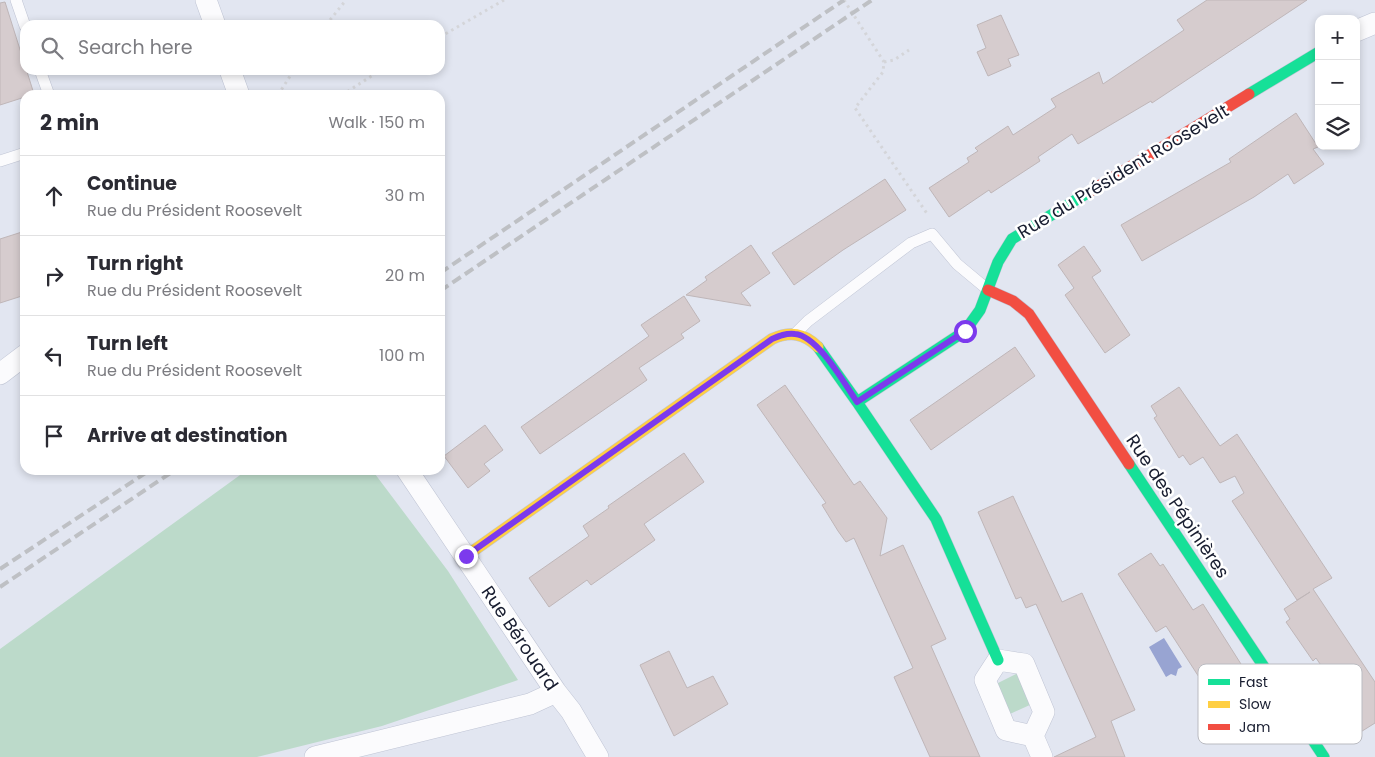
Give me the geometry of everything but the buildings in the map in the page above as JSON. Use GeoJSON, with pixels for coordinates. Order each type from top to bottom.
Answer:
{"type":"FeatureCollection","features":[{"type":"Feature","properties":{"kind":"street"},"geometry":{"type":"LineString","coordinates":[[206,0],[213,20]]}},
{"type":"Feature","properties":{"kind":"street"},"geometry":{"type":"LineString","coordinates":[[1360,29],[1375,23]]}},
{"type":"Feature","properties":{"kind":"street","name":"Rue du Président Roosevelt"},"geometry":{"type":"LineString","coordinates":[[857,402],[965,331],[980,314],[997,260],[1012,239],[1315,54]]}},
{"type":"Feature","properties":{"kind":"street"},"geometry":{"type":"LineString","coordinates":[[232,75],[237,90]]}},
{"type":"Feature","properties":{"kind":"street","name":"Rue des Pépinières"},"geometry":{"type":"LineString","coordinates":[[988,290],[1013,301],[1028,314],[1262,664]]}},
{"type":"Feature","properties":{"kind":"street"},"geometry":{"type":"LineString","coordinates":[[466,556],[772,339],[783,334],[795,334],[806,337],[816,345],[936,519],[998,660]]}},
{"type":"Feature","properties":{"kind":"street"},"geometry":{"type":"LineString","coordinates":[[0,374],[20,359]]}},
{"type":"Feature","properties":{"kind":"street","name":"Rue Bérouard"},"geometry":{"type":"LineString","coordinates":[[410,475],[556,692],[571,711],[598,757]]}},
{"type":"Feature","properties":{"kind":"street"},"geometry":{"type":"LineString","coordinates":[[998,660],[985,680],[1006,730],[1033,736]]}},
{"type":"Feature","properties":{"kind":"street"},"geometry":{"type":"LineString","coordinates":[[998,660],[1024,664],[1044,712],[1033,736],[1042,757]]}},
{"type":"Feature","properties":{"kind":"street"},"geometry":{"type":"LineString","coordinates":[[315,757],[530,704],[556,692]]}},
{"type":"Feature","properties":{"kind":"street","name":"Rue des Pépinières"},"geometry":{"type":"LineString","coordinates":[[1315,744],[1324,757]]}},
{"type":"Feature","properties":{"kind":"lane"},"geometry":{"type":"LineString","coordinates":[[16,0],[23,20]]}},
{"type":"Feature","properties":{"kind":"lane"},"geometry":{"type":"LineString","coordinates":[[42,75],[47,90]]}},
{"type":"Feature","properties":{"kind":"lane"},"geometry":{"type":"LineString","coordinates":[[0,160],[20,154]]}},
{"type":"Feature","properties":{"kind":"lane"},"geometry":{"type":"LineString","coordinates":[[795,334],[808,321],[911,243],[932,234],[957,264],[988,290]]}},
{"type":"Feature","properties":{"kind":"path"},"geometry":{"type":"LineString","coordinates":[[330,20],[346,0]]}},
{"type":"Feature","properties":{"kind":"path"},"geometry":{"type":"LineString","coordinates":[[445,34],[504,0]]}},
{"type":"Feature","properties":{"kind":"path"},"geometry":{"type":"LineString","coordinates":[[844,0],[884,62],[882,72],[855,108],[931,218],[932,234]]}},
{"type":"Feature","properties":{"kind":"path"},"geometry":{"type":"LineString","coordinates":[[884,62],[894,60],[909,50]]}},
{"type":"Feature","properties":{"kind":"path"},"geometry":{"type":"LineString","coordinates":[[281,90],[291,75]]}},
{"type":"Feature","properties":{"kind":"path"},"geometry":{"type":"LineString","coordinates":[[350,90],[373,75]]}},
{"type":"Feature","properties":{"kind":"green space"},"geometry":{"type":"Polygon","coordinates":[[[240,475],[376,475],[448,571],[518,680],[382,726],[257,757],[0,757],[0,649],[240,475]]]}},
{"type":"Feature","properties":{"kind":"green space"},"geometry":{"type":"Polygon","coordinates":[[[1018,673],[1032,704],[1010,714],[996,684],[1018,673]]]}},
{"type":"Feature","properties":{"kind":"water"},"geometry":{"type":"Polygon","coordinates":[[[1164,638],[1182,667],[1178,669],[1176,676],[1171,674],[1166,677],[1149,647],[1164,638]]]}},
{"type":"Feature","properties":{"kind":"railway"},"geometry":{"type":"LineString","coordinates":[[445,270],[844,0]]}},
{"type":"Feature","properties":{"kind":"railway"},"geometry":{"type":"LineString","coordinates":[[445,288],[872,0]]}},
{"type":"Feature","properties":{"kind":"railway"},"geometry":{"type":"LineString","coordinates":[[0,569],[142,475]]}},
{"type":"Feature","properties":{"kind":"railway"},"geometry":{"type":"LineString","coordinates":[[0,587],[168,475]]}},
{"type":"Feature","properties":{"kind":"traffic: fast"},"geometry":{"type":"LineString","coordinates":[[1249,94],[1315,54]]}},
{"type":"Feature","properties":{"kind":"traffic: fast"},"geometry":{"type":"LineString","coordinates":[[818,347],[857,402],[965,331],[980,310],[998,262],[1012,239],[1089,192]]}},
{"type":"Feature","properties":{"kind":"traffic: fast"},"geometry":{"type":"LineString","coordinates":[[857,402],[936,519],[998,660]]}},
{"type":"Feature","properties":{"kind":"traffic: fast"},"geometry":{"type":"LineString","coordinates":[[1129,464],[1262,664]]}},
{"type":"Feature","properties":{"kind":"traffic: fast"},"geometry":{"type":"LineString","coordinates":[[1315,744],[1324,757]]}},
{"type":"Feature","properties":{"kind":"traffic: slow"},"geometry":{"type":"LineString","coordinates":[[466,556],[772,339],[791,334],[802,336],[818,347]]}},
{"type":"Feature","properties":{"kind":"traffic: jam"},"geometry":{"type":"LineString","coordinates":[[1089,192],[1249,94]]}},
{"type":"Feature","properties":{"kind":"traffic: jam"},"geometry":{"type":"LineString","coordinates":[[988,290],[1013,301],[1029,314],[1129,464]]}},
{"type":"Feature","properties":{"kind":"route"},"geometry":{"type":"LineString","coordinates":[[466,556],[772,339],[783,334],[795,334],[806,337],[816,345],[857,402],[965,331]]}}]}
